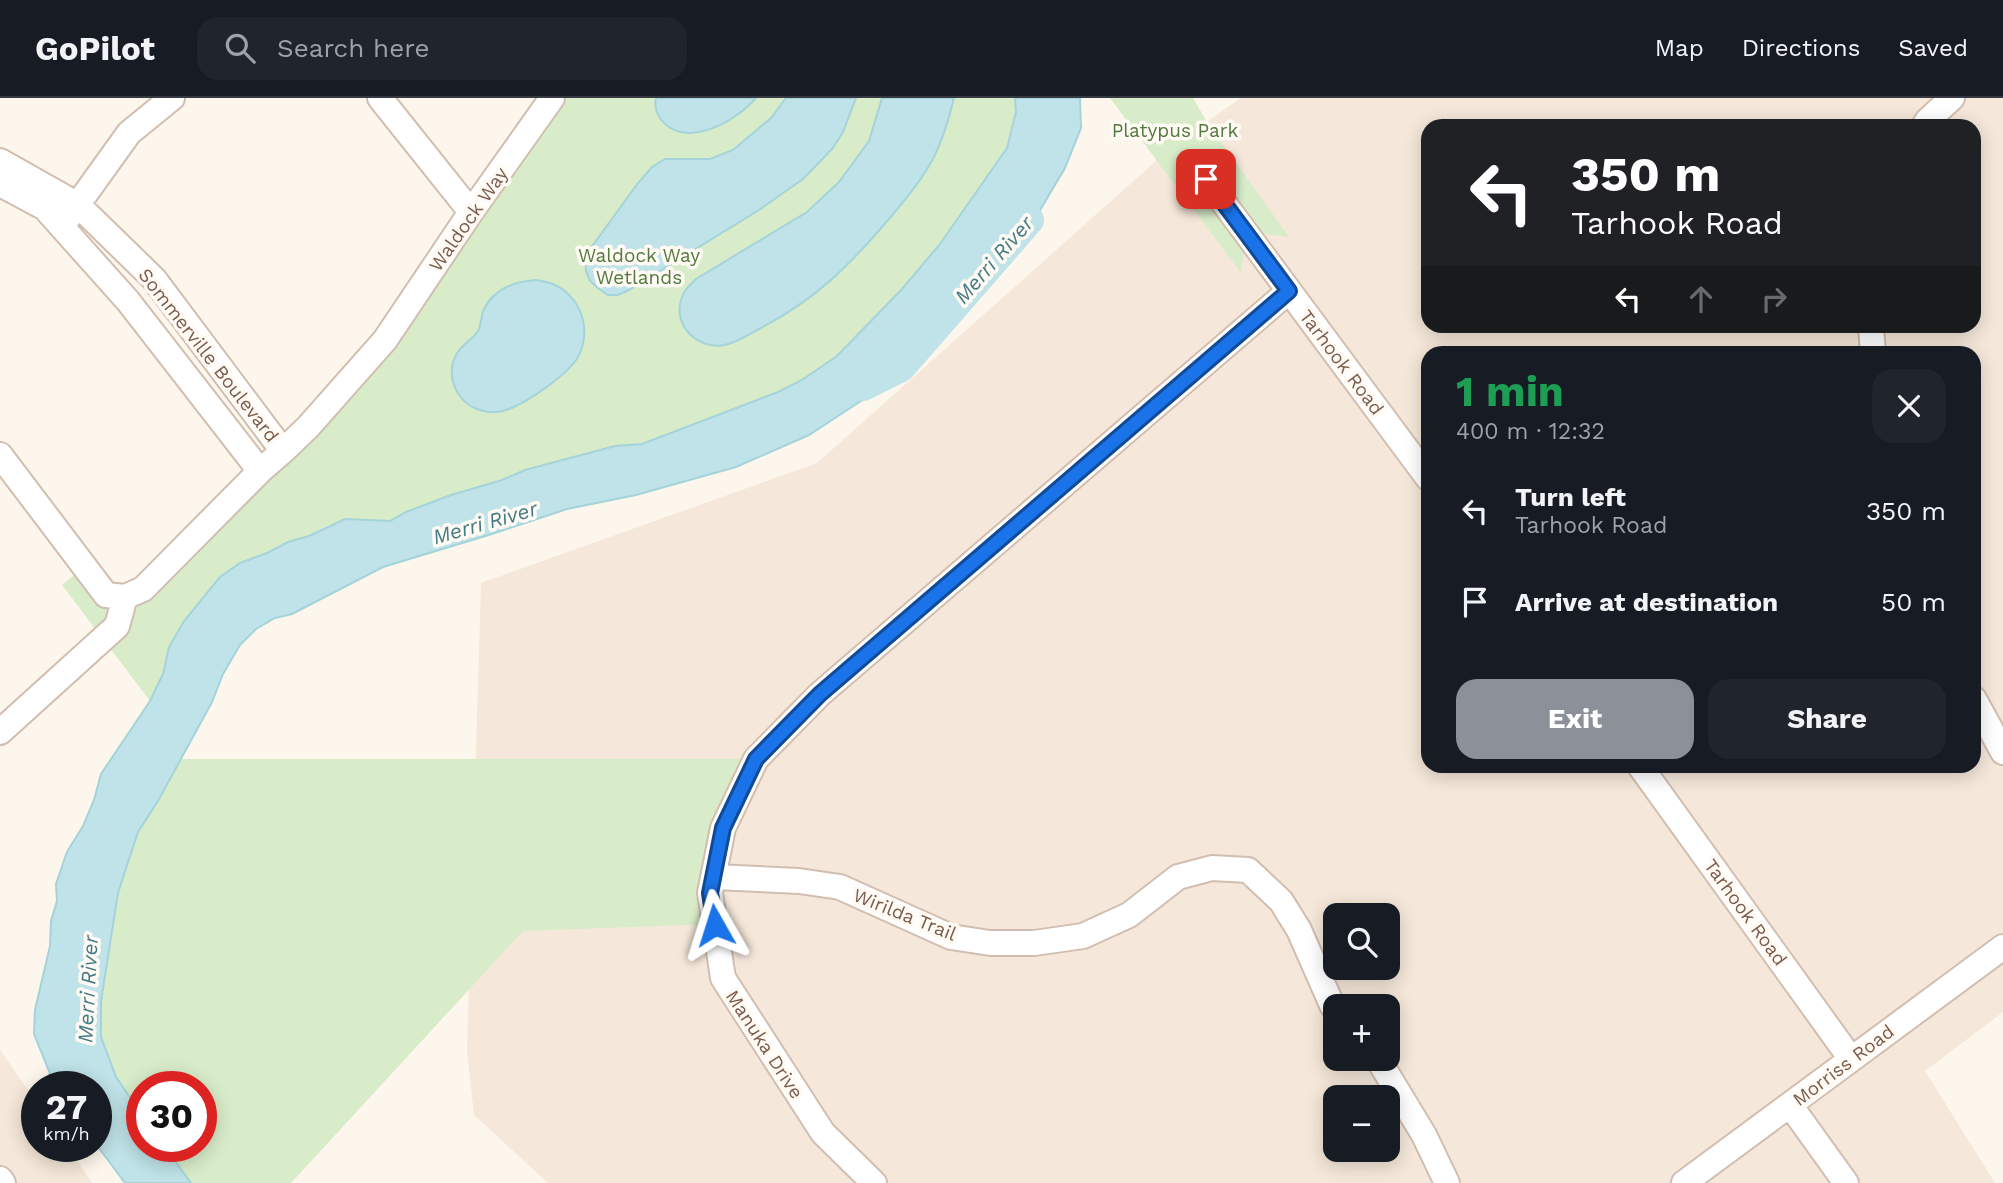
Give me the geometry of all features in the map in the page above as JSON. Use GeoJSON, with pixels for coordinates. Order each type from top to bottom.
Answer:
{"type":"FeatureCollection","features":[{"type":"Feature","properties":{"kind":"street"},"geometry":{"type":"LineString","coordinates":[[61,226],[129,133],[172,98]]}},
{"type":"Feature","properties":{"kind":"street"},"geometry":{"type":"LineString","coordinates":[[380,98],[471,212]]}},
{"type":"Feature","properties":{"kind":"street","name":"Waldock Way"},"geometry":{"type":"LineString","coordinates":[[125,597],[143,589],[260,471],[283,452],[385,340],[552,98]]}},
{"type":"Feature","properties":{"kind":"street"},"geometry":{"type":"LineString","coordinates":[[1929,119],[1952,98]]}},
{"type":"Feature","properties":{"kind":"street","name":"Sommerville Boulevard"},"geometry":{"type":"LineString","coordinates":[[0,161],[78,205],[154,279],[283,452]]}},
{"type":"Feature","properties":{"kind":"street","name":"Tarhook Road"},"geometry":{"type":"LineString","coordinates":[[1206,179],[1421,469]]}},
{"type":"Feature","properties":{"kind":"street","name":"Sommerville Boulevard"},"geometry":{"type":"LineString","coordinates":[[0,184],[45,208],[128,301],[260,471]]}},
{"type":"Feature","properties":{"kind":"street","name":"Manuka Drive"},"geometry":{"type":"LineString","coordinates":[[874,1183],[823,1133],[723,978],[710,893],[723,828],[756,759],[811,704],[1289,291]]}},
{"type":"Feature","properties":{"kind":"street"},"geometry":{"type":"LineString","coordinates":[[0,455],[106,595],[125,597],[117,626],[0,732]]}},
{"type":"Feature","properties":{"kind":"street"},"geometry":{"type":"LineString","coordinates":[[1981,712],[2003,752]]}},
{"type":"Feature","properties":{"kind":"street","name":"Tarhook Road"},"geometry":{"type":"LineString","coordinates":[[1645,773],[1852,1059]]}},
{"type":"Feature","properties":{"kind":"street","name":"Wirilda Trail"},"geometry":{"type":"LineString","coordinates":[[714,877],[799,881],[841,887],[951,937],[990,943],[1034,943],[1083,936],[1129,915],[1178,877],[1212,868],[1248,870],[1281,901],[1299,930],[1327,994]]}},
{"type":"Feature","properties":{"kind":"street","name":"Morriss Road"},"geometry":{"type":"LineString","coordinates":[[1684,1183],[2003,947]]}},
{"type":"Feature","properties":{"kind":"street"},"geometry":{"type":"LineString","coordinates":[[1385,1071],[1424,1135],[1447,1183]]}},
{"type":"Feature","properties":{"kind":"street"},"geometry":{"type":"LineString","coordinates":[[1790,1105],[1846,1183]]}},
{"type":"Feature","properties":{"kind":"shaded area"},"geometry":{"type":"Polygon","coordinates":[[[1241,98],[2003,98],[2003,1012],[1925,1071],[1995,1183],[548,1183],[474,1115],[467,1052],[481,583],[817,463],[1175,144],[1241,98]]]}},
{"type":"Feature","properties":{"kind":"shaded area"},"geometry":{"type":"Polygon","coordinates":[[[0,1050],[21,1080],[21,1162],[78,1162],[92,1183],[0,1183],[0,1050]]]}},
{"type":"Feature","properties":{"kind":"green space","name":"Waldock Way Wetlands"},"geometry":{"type":"Polygon","coordinates":[[[552,98],[1015,98],[1016,112],[1007,148],[940,244],[902,289],[837,356],[802,380],[778,392],[642,444],[615,446],[525,470],[406,512],[390,521],[329,525],[309,536],[288,542],[220,577],[169,647],[163,674],[150,701],[62,585],[84,567],[125,597],[308,427],[552,98]]]}},
{"type":"Feature","properties":{"kind":"green space","name":"Platypus Park"},"geometry":{"type":"Polygon","coordinates":[[[1110,98],[1193,98],[1207,122],[1289,237],[1264,234],[1244,250],[1241,273],[1110,98]]]}},
{"type":"Feature","properties":{"kind":"green space"},"geometry":{"type":"Polygon","coordinates":[[[180,759],[756,759],[723,828],[715,924],[523,931],[291,1183],[191,1183],[176,1162],[217,1162],[217,1071],[126,1071],[126,1092],[115,1077],[101,1037],[101,1001],[118,893],[138,832],[180,759]]]}},
{"type":"Feature","properties":{"kind":"water"},"geometry":{"type":"Polygon","coordinates":[[[656,98],[756,98],[725,122],[700,132],[687,133],[664,123],[658,115],[656,98]]]}},
{"type":"Feature","properties":{"kind":"water"},"geometry":{"type":"Polygon","coordinates":[[[786,98],[856,98],[843,132],[832,149],[803,179],[759,210],[629,290],[618,295],[608,295],[590,281],[585,256],[652,167],[665,159],[710,159],[733,150],[771,118],[786,98]]]}},
{"type":"Feature","properties":{"kind":"water"},"geometry":{"type":"Polygon","coordinates":[[[882,98],[954,98],[933,159],[901,205],[830,281],[779,318],[725,345],[706,344],[690,334],[681,319],[680,310],[687,288],[696,279],[807,212],[839,182],[869,141],[882,98]]]}},
{"type":"Feature","properties":{"kind":"water"},"geometry":{"type":"Polygon","coordinates":[[[1015,98],[1080,98],[1081,128],[1065,168],[1033,222],[993,260],[964,300],[935,332],[867,397],[809,435],[736,467],[636,495],[567,509],[383,567],[292,614],[275,618],[256,629],[240,645],[158,801],[138,832],[118,893],[101,1001],[101,1037],[116,1077],[126,1092],[126,1162],[176,1162],[191,1183],[125,1183],[109,1162],[112,1162],[112,1071],[49,1071],[34,1034],[35,1010],[50,946],[51,921],[57,901],[56,884],[67,852],[83,826],[101,774],[150,701],[163,674],[169,647],[184,621],[220,577],[240,563],[345,519],[390,521],[451,495],[502,480],[525,470],[615,446],[642,444],[778,392],[802,380],[837,356],[902,289],[940,244],[1007,148],[1016,112],[1015,98]]]}},
{"type":"Feature","properties":{"kind":"water"},"geometry":{"type":"Polygon","coordinates":[[[535,280],[558,286],[575,302],[584,326],[580,353],[559,378],[514,407],[493,412],[472,407],[455,388],[452,372],[456,355],[478,331],[483,311],[492,297],[504,288],[535,280]]]}},
{"type":"Feature","properties":{"kind":"waterway","name":"Merri River"},"geometry":{"type":"LineString","coordinates":[[863,386],[901,367],[1029,220]]}},
{"type":"Feature","properties":{"kind":"route"},"geometry":{"type":"LineString","coordinates":[[715,925],[710,893],[723,828],[756,759],[820,694],[1289,291],[1206,179]]}}]}
